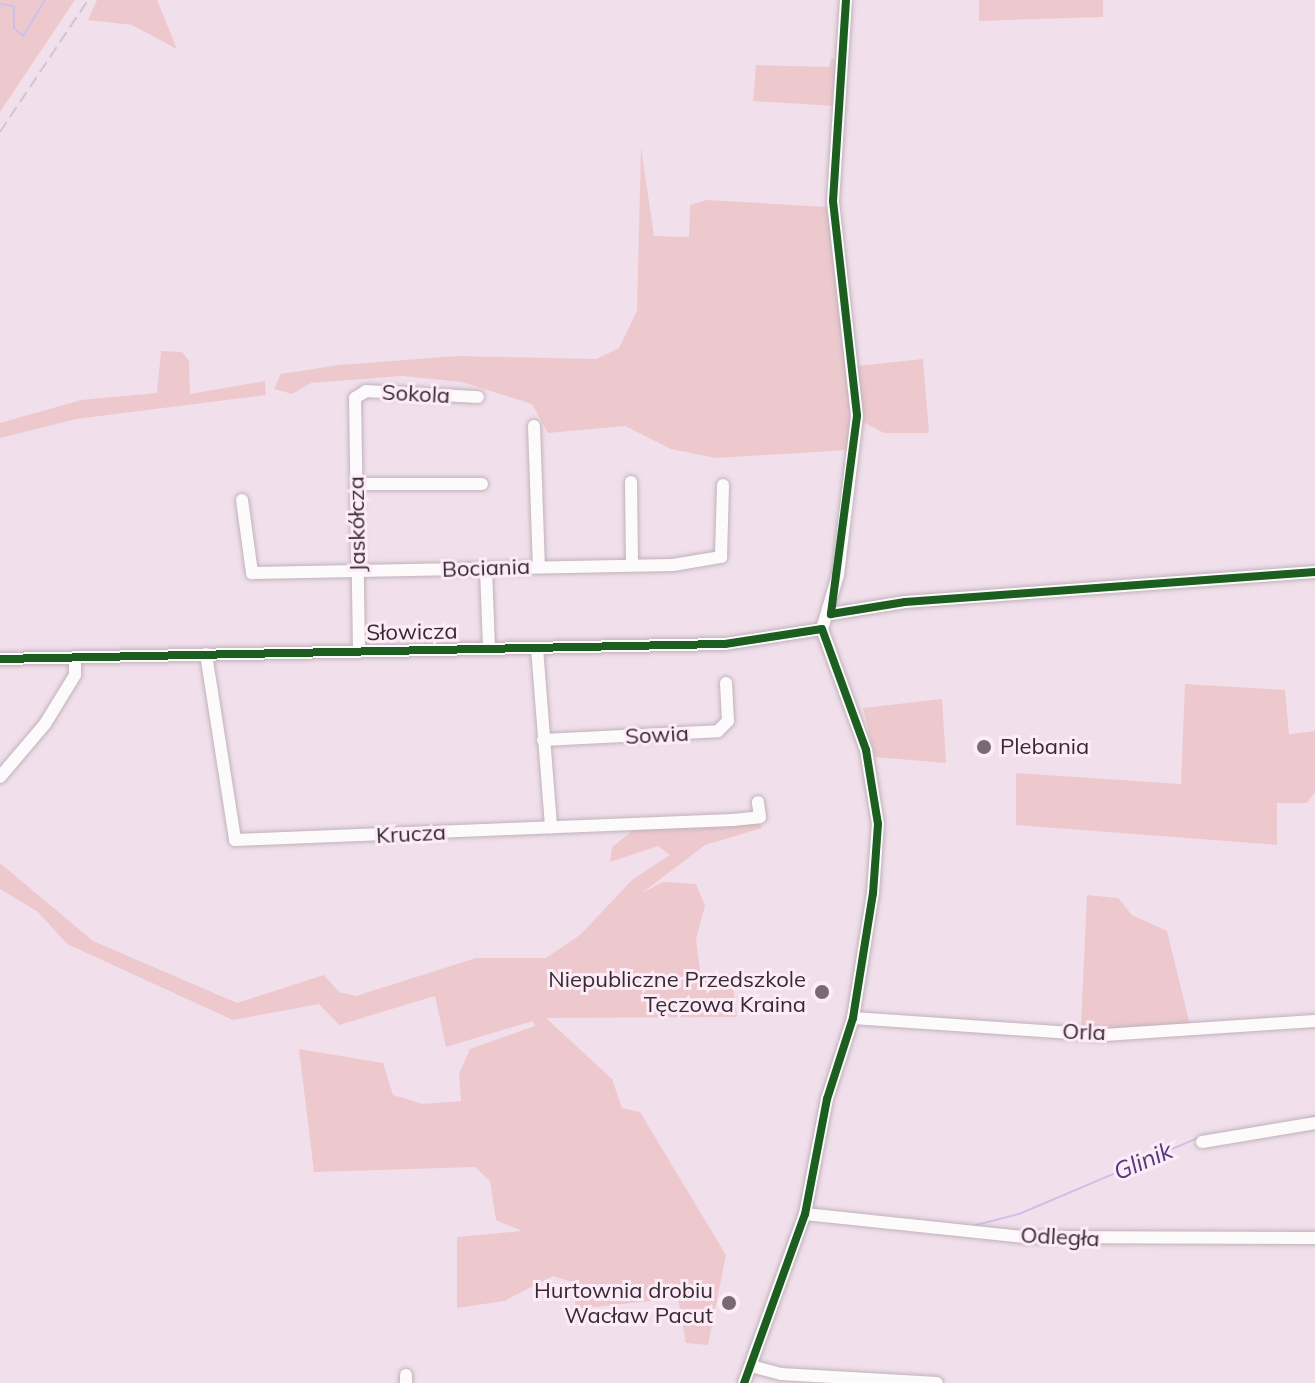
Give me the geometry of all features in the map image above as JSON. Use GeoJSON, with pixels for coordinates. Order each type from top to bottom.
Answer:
{"type":"FeatureCollection","features":[{"type":"Feature","properties":{"kind":"street"},"geometry":{"type":"LineString","coordinates":[[744,1383],[805,1214],[853,1018],[878,824],[857,714],[822,629],[831,614],[857,416],[833,201],[845,7]]}},
{"type":"Feature","properties":{"kind":"street","name":"Sokola"},"geometry":{"type":"LineString","coordinates":[[355,398],[366,391],[478,397]]}},
{"type":"Feature","properties":{"kind":"street","name":"Jaskółcza"},"geometry":{"type":"LineString","coordinates":[[355,398],[359,651]]}},
{"type":"Feature","properties":{"kind":"street"},"geometry":{"type":"LineString","coordinates":[[534,426],[539,567]]}},
{"type":"Feature","properties":{"kind":"street"},"geometry":{"type":"LineString","coordinates":[[631,482],[632,565]]}},
{"type":"Feature","properties":{"kind":"street"},"geometry":{"type":"LineString","coordinates":[[356,484],[482,484]]}},
{"type":"Feature","properties":{"kind":"street","name":"Bociania"},"geometry":{"type":"LineString","coordinates":[[242,500],[252,573],[632,565],[717,560],[724,546],[723,485]]}},
{"type":"Feature","properties":{"kind":"street"},"geometry":{"type":"LineString","coordinates":[[486,569],[489,648]]}},
{"type":"Feature","properties":{"kind":"street"},"geometry":{"type":"LineString","coordinates":[[831,614],[905,602],[1315,572]]}},
{"type":"Feature","properties":{"kind":"street","name":"Słowicza"},"geometry":{"type":"LineString","coordinates":[[0,659],[742,643],[822,629]]}},
{"type":"Feature","properties":{"kind":"street"},"geometry":{"type":"LineString","coordinates":[[537,648],[551,827]]}},
{"type":"Feature","properties":{"kind":"street","name":"Krucza"},"geometry":{"type":"LineString","coordinates":[[206,654],[235,840],[747,818],[760,817],[758,802]]}},
{"type":"Feature","properties":{"kind":"street"},"geometry":{"type":"LineString","coordinates":[[0,777],[45,724],[75,675],[75,657]]}},
{"type":"Feature","properties":{"kind":"street","name":"Sowia"},"geometry":{"type":"LineString","coordinates":[[543,740],[718,731],[728,721],[726,683]]}},
{"type":"Feature","properties":{"kind":"street","name":"Orla"},"geometry":{"type":"LineString","coordinates":[[853,1018],[1104,1035],[1315,1021]]}},
{"type":"Feature","properties":{"kind":"street"},"geometry":{"type":"LineString","coordinates":[[1202,1142],[1315,1123]]}},
{"type":"Feature","properties":{"kind":"street","name":"Odległa"},"geometry":{"type":"LineString","coordinates":[[805,1214],[1025,1237],[1315,1238]]}},
{"type":"Feature","properties":{"kind":"street"},"geometry":{"type":"LineString","coordinates":[[751,1366],[781,1374],[937,1383]]}},
{"type":"Feature","properties":{"kind":"shaded area"},"geometry":{"type":"Polygon","coordinates":[[[0,0],[75,0],[0,112],[0,0]]]}},
{"type":"Feature","properties":{"kind":"shaded area"},"geometry":{"type":"Polygon","coordinates":[[[97,0],[157,0],[177,49],[132,25],[88,20],[97,0]]]}},
{"type":"Feature","properties":{"kind":"shaded area"},"geometry":{"type":"Polygon","coordinates":[[[979,0],[1103,0],[1103,17],[979,21],[979,0]]]}},
{"type":"Feature","properties":{"kind":"shaded area"},"geometry":{"type":"Polygon","coordinates":[[[831,58],[838,61],[834,106],[753,101],[756,65],[829,67],[831,58]]]}},
{"type":"Feature","properties":{"kind":"shaded area"},"geometry":{"type":"Polygon","coordinates":[[[641,147],[654,236],[689,237],[690,205],[706,200],[828,207],[853,404],[849,450],[716,458],[671,449],[625,426],[548,433],[532,404],[462,382],[402,376],[311,383],[292,394],[274,389],[281,374],[339,365],[457,356],[596,359],[619,348],[637,311],[641,147]]]}},
{"type":"Feature","properties":{"kind":"shaded area"},"geometry":{"type":"Polygon","coordinates":[[[161,351],[182,352],[189,361],[190,394],[265,381],[266,395],[76,419],[0,438],[0,423],[81,400],[157,393],[161,351]]]}},
{"type":"Feature","properties":{"kind":"shaded area"},"geometry":{"type":"Polygon","coordinates":[[[923,359],[929,433],[884,433],[861,421],[857,366],[923,359]]]}},
{"type":"Feature","properties":{"kind":"shaded area"},"geometry":{"type":"Polygon","coordinates":[[[1185,684],[1285,690],[1289,734],[1315,731],[1315,792],[1307,803],[1277,803],[1277,845],[1016,825],[1016,773],[1181,784],[1185,684]]]}},
{"type":"Feature","properties":{"kind":"shaded area"},"geometry":{"type":"Polygon","coordinates":[[[942,699],[946,763],[875,757],[863,708],[942,699]]]}},
{"type":"Feature","properties":{"kind":"shaded area"},"geometry":{"type":"Polygon","coordinates":[[[759,823],[762,828],[705,845],[642,893],[663,882],[696,884],[705,906],[696,939],[701,978],[732,977],[737,1017],[546,1018],[612,1079],[622,1108],[640,1112],[726,1255],[708,1345],[686,1343],[678,1298],[575,1309],[575,1283],[553,1276],[504,1301],[457,1308],[457,1237],[522,1231],[496,1220],[490,1181],[475,1167],[314,1172],[299,1049],[383,1063],[393,1095],[423,1104],[461,1101],[459,1074],[470,1049],[535,1026],[533,1021],[446,1047],[435,996],[339,1025],[319,1004],[233,1020],[67,944],[38,912],[0,889],[0,863],[93,941],[237,1003],[324,975],[339,992],[356,996],[476,958],[546,958],[580,935],[633,879],[670,855],[658,846],[610,862],[612,847],[635,829],[759,823]]]}},
{"type":"Feature","properties":{"kind":"shaded area"},"geometry":{"type":"Polygon","coordinates":[[[1087,895],[1118,898],[1132,915],[1167,931],[1191,1029],[1087,1031],[1081,1023],[1087,895]]]}},
{"type":"Feature","properties":{"kind":"waterway"},"geometry":{"type":"LineString","coordinates":[[0,4],[14,6],[14,28],[23,36],[45,0]]}},
{"type":"Feature","properties":{"kind":"waterway","name":"Glinik"},"geometry":{"type":"LineString","coordinates":[[1305,1119],[1315,1116]]}},
{"type":"Feature","properties":{"kind":"waterway","name":"Glinik"},"geometry":{"type":"LineString","coordinates":[[1204,1136],[1264,1126]]}},
{"type":"Feature","properties":{"kind":"waterway","name":"Glinik"},"geometry":{"type":"LineString","coordinates":[[976,1225],[1019,1214],[1198,1138]]}},
{"type":"Feature","properties":{"kind":"railway"},"geometry":{"type":"LineString","coordinates":[[0,132],[88,0]]}},
{"type":"Feature","properties":{"kind":"cycle path"},"geometry":{"type":"LineString","coordinates":[[846,0],[833,201],[857,416],[831,614],[905,602],[1315,572]]}},
{"type":"Feature","properties":{"kind":"cycle path"},"geometry":{"type":"LineString","coordinates":[[0,659],[725,644],[822,629],[866,750],[878,824],[873,893],[853,1018],[827,1099],[805,1214],[744,1383]]}},
{"type":"Feature","properties":{"kind":"place","name":"Plebania"},"geometry":{"type":"Point","coordinates":[984,747]}},
{"type":"Feature","properties":{"kind":"place","name":"Niepubliczne Przedszkole Tęczowa Kraina"},"geometry":{"type":"Point","coordinates":[822,992]}},
{"type":"Feature","properties":{"kind":"place","name":"Hurtownia drobiu Wacław Pacut"},"geometry":{"type":"Point","coordinates":[729,1303]}}]}
